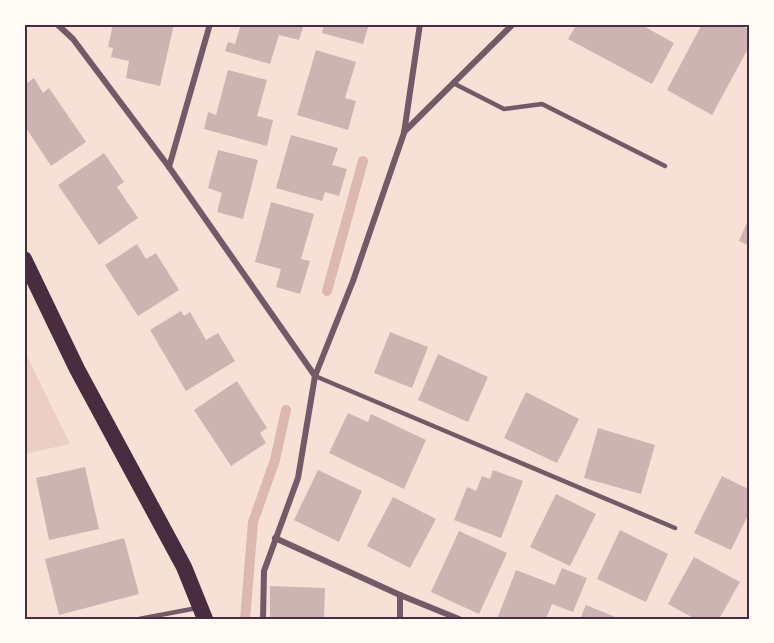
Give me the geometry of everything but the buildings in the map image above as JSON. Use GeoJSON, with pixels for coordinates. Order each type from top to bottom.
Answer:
{"type":"FeatureCollection","features":[{"type":"Feature","properties":{"kind":"highway"},"geometry":{"type":"LineString","coordinates":[[24,259],[77,369],[184,567],[202,613]]}},
{"type":"Feature","properties":{"kind":"street"},"geometry":{"type":"LineString","coordinates":[[57,24],[73,39],[169,167],[315,376]]}},
{"type":"Feature","properties":{"kind":"street"},"geometry":{"type":"LineString","coordinates":[[169,167],[210,24]]}},
{"type":"Feature","properties":{"kind":"street"},"geometry":{"type":"LineString","coordinates":[[263,619],[264,571],[297,478],[315,376],[353,280],[404,133],[420,24]]}},
{"type":"Feature","properties":{"kind":"street"},"geometry":{"type":"LineString","coordinates":[[404,133],[513,24]]}},
{"type":"Feature","properties":{"kind":"street"},"geometry":{"type":"LineString","coordinates":[[275,538],[400,595],[459,619]]}},
{"type":"Feature","properties":{"kind":"street"},"geometry":{"type":"LineString","coordinates":[[400,595],[400,619]]}},
{"type":"Feature","properties":{"kind":"lane"},"geometry":{"type":"LineString","coordinates":[[453,83],[504,109],[542,104],[665,166]]}},
{"type":"Feature","properties":{"kind":"lane"},"geometry":{"type":"LineString","coordinates":[[315,376],[675,528]]}},
{"type":"Feature","properties":{"kind":"lane"},"geometry":{"type":"LineString","coordinates":[[139,619],[202,613]]}},
{"type":"Feature","properties":{"kind":"shaded area"},"geometry":{"type":"Polygon","coordinates":[[[24,350],[70,444],[24,454],[24,350]]]}},
{"type":"Feature","properties":{"kind":"waterway"},"geometry":{"type":"LineString","coordinates":[[327,291],[363,161]]}},
{"type":"Feature","properties":{"kind":"waterway"},"geometry":{"type":"LineString","coordinates":[[245,619],[253,522],[275,460],[286,410]]}}]}
